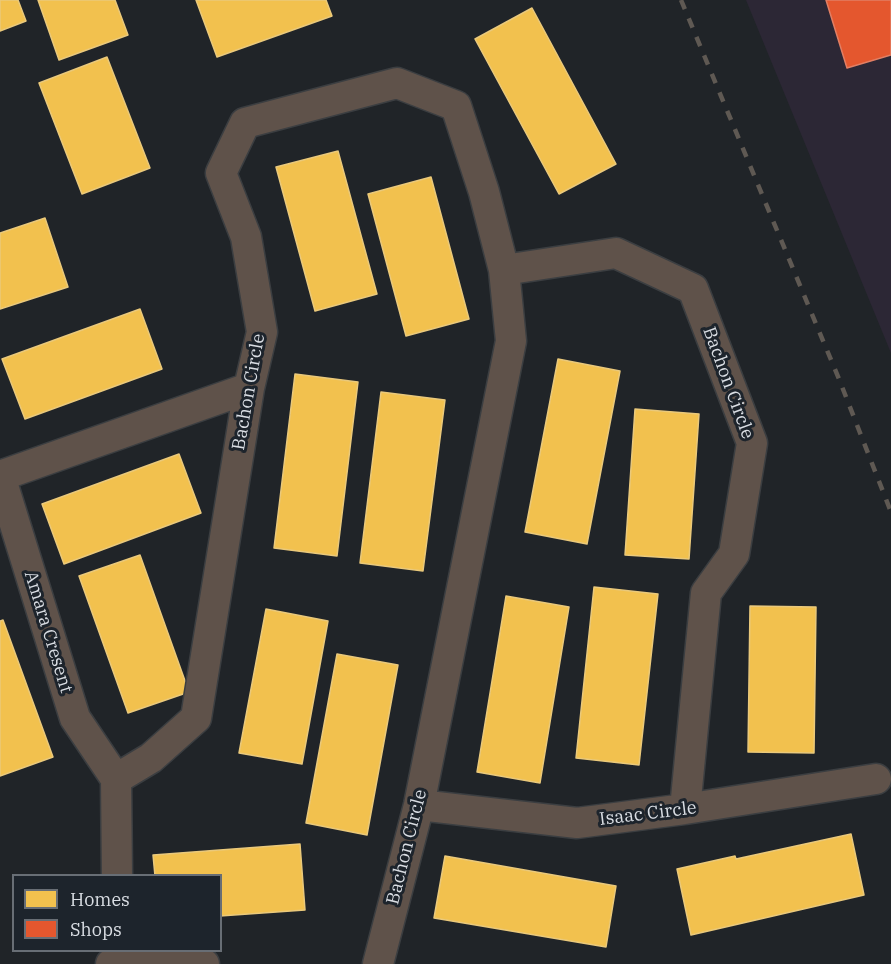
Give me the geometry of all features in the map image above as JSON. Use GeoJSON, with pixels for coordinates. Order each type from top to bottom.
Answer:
{"type":"FeatureCollection","features":[{"type":"Feature","properties":{"kind":"street","name":"Bachon Circle"},"geometry":{"type":"LineString","coordinates":[[116,779],[151,758],[196,718],[249,388],[262,332],[246,237],[221,173],[246,123],[397,83],[456,106],[484,192],[504,270],[511,341],[419,805],[378,964]]}},
{"type":"Feature","properties":{"kind":"street","name":"Bachon Circle"},"geometry":{"type":"LineString","coordinates":[[504,270],[616,253],[693,289],[752,443],[734,554],[706,593],[685,809]]}},
{"type":"Feature","properties":{"kind":"street","name":"Amara Cresent"},"geometry":{"type":"LineString","coordinates":[[116,779],[75,718],[0,476],[249,388]]}},
{"type":"Feature","properties":{"kind":"street"},"geometry":{"type":"LineString","coordinates":[[116,779],[117,874]]}},
{"type":"Feature","properties":{"kind":"street","name":"Isaac Circle"},"geometry":{"type":"LineString","coordinates":[[419,805],[577,823],[685,809],[876,779]]}},
{"type":"Feature","properties":{"kind":"street"},"geometry":{"type":"LineString","coordinates":[[116,959],[204,964]]}},
{"type":"Feature","properties":{"kind":"shaded area"},"geometry":{"type":"Polygon","coordinates":[[[746,0],[891,0],[891,353],[746,0]]]}},
{"type":"Feature","properties":{"kind":"building: Homes"},"geometry":{"type":"Polygon","coordinates":[[[0,0],[18,0],[26,21],[0,31],[0,0]]]}},
{"type":"Feature","properties":{"kind":"building: Homes"},"geometry":{"type":"Polygon","coordinates":[[[38,0],[115,0],[128,35],[59,60],[38,0]]]}},
{"type":"Feature","properties":{"kind":"building: Homes"},"geometry":{"type":"Polygon","coordinates":[[[196,0],[326,0],[332,16],[217,57],[196,0]]]}},
{"type":"Feature","properties":{"kind":"building: Homes"},"geometry":{"type":"Polygon","coordinates":[[[532,8],[616,164],[559,194],[475,39],[532,8]]]}},
{"type":"Feature","properties":{"kind":"building: Homes"},"geometry":{"type":"Polygon","coordinates":[[[107,57],[150,168],[82,194],[39,83],[107,57]]]}},
{"type":"Feature","properties":{"kind":"building: Homes"},"geometry":{"type":"Polygon","coordinates":[[[338,151],[377,294],[315,311],[276,167],[338,151]]]}},
{"type":"Feature","properties":{"kind":"building: Homes"},"geometry":{"type":"Polygon","coordinates":[[[431,177],[469,319],[406,336],[368,194],[431,177]]]}},
{"type":"Feature","properties":{"kind":"building: Homes"},"geometry":{"type":"Polygon","coordinates":[[[45,218],[68,287],[0,309],[0,233],[45,218]]]}},
{"type":"Feature","properties":{"kind":"building: Homes"},"geometry":{"type":"Polygon","coordinates":[[[140,309],[162,369],[25,419],[2,359],[140,309]]]}},
{"type":"Feature","properties":{"kind":"building: Homes"},"geometry":{"type":"Polygon","coordinates":[[[558,359],[620,371],[587,544],[525,532],[558,359]]]}},
{"type":"Feature","properties":{"kind":"building: Homes"},"geometry":{"type":"Polygon","coordinates":[[[295,374],[358,382],[337,556],[274,548],[295,374]]]}},
{"type":"Feature","properties":{"kind":"building: Homes"},"geometry":{"type":"Polygon","coordinates":[[[381,392],[445,400],[423,571],[360,563],[381,392]]]}},
{"type":"Feature","properties":{"kind":"building: Homes"},"geometry":{"type":"Polygon","coordinates":[[[635,409],[699,414],[689,559],[625,555],[635,409]]]}},
{"type":"Feature","properties":{"kind":"building: Homes"},"geometry":{"type":"Polygon","coordinates":[[[179,454],[201,513],[64,564],[42,504],[179,454]]]}},
{"type":"Feature","properties":{"kind":"building: Homes"},"geometry":{"type":"Polygon","coordinates":[[[140,555],[189,692],[128,713],[79,576],[140,555]]]}},
{"type":"Feature","properties":{"kind":"building: Homes"},"geometry":{"type":"Polygon","coordinates":[[[594,587],[658,594],[639,765],[576,758],[594,587]]]}},
{"type":"Feature","properties":{"kind":"building: Homes"},"geometry":{"type":"Polygon","coordinates":[[[506,596],[569,607],[540,783],[477,772],[506,596]]]}},
{"type":"Feature","properties":{"kind":"building: Homes"},"geometry":{"type":"Polygon","coordinates":[[[750,606],[816,607],[814,753],[748,752],[750,606]]]}},
{"type":"Feature","properties":{"kind":"building: Homes"},"geometry":{"type":"Polygon","coordinates":[[[266,609],[328,621],[302,764],[239,753],[266,609]]]}},
{"type":"Feature","properties":{"kind":"building: Homes"},"geometry":{"type":"Polygon","coordinates":[[[3,620],[53,757],[0,776],[0,621],[3,620]]]}},
{"type":"Feature","properties":{"kind":"building: Homes"},"geometry":{"type":"Polygon","coordinates":[[[337,654],[398,665],[367,835],[306,823],[337,654]]]}},
{"type":"Feature","properties":{"kind":"building: Homes"},"geometry":{"type":"Polygon","coordinates":[[[851,834],[864,895],[691,935],[677,869],[735,856],[736,859],[851,834]]]}},
{"type":"Feature","properties":{"kind":"building: Homes"},"geometry":{"type":"Polygon","coordinates":[[[300,844],[305,910],[222,916],[222,874],[155,874],[153,855],[300,844]]]}},
{"type":"Feature","properties":{"kind":"building: Homes"},"geometry":{"type":"Polygon","coordinates":[[[445,856],[616,886],[606,947],[434,918],[445,856]]]}},
{"type":"Feature","properties":{"kind":"building: Shops"},"geometry":{"type":"Polygon","coordinates":[[[826,0],[891,0],[891,55],[847,68],[826,0]]]}},
{"type":"Feature","properties":{"kind":"railway"},"geometry":{"type":"LineString","coordinates":[[681,0],[839,379],[891,512]]}}]}
